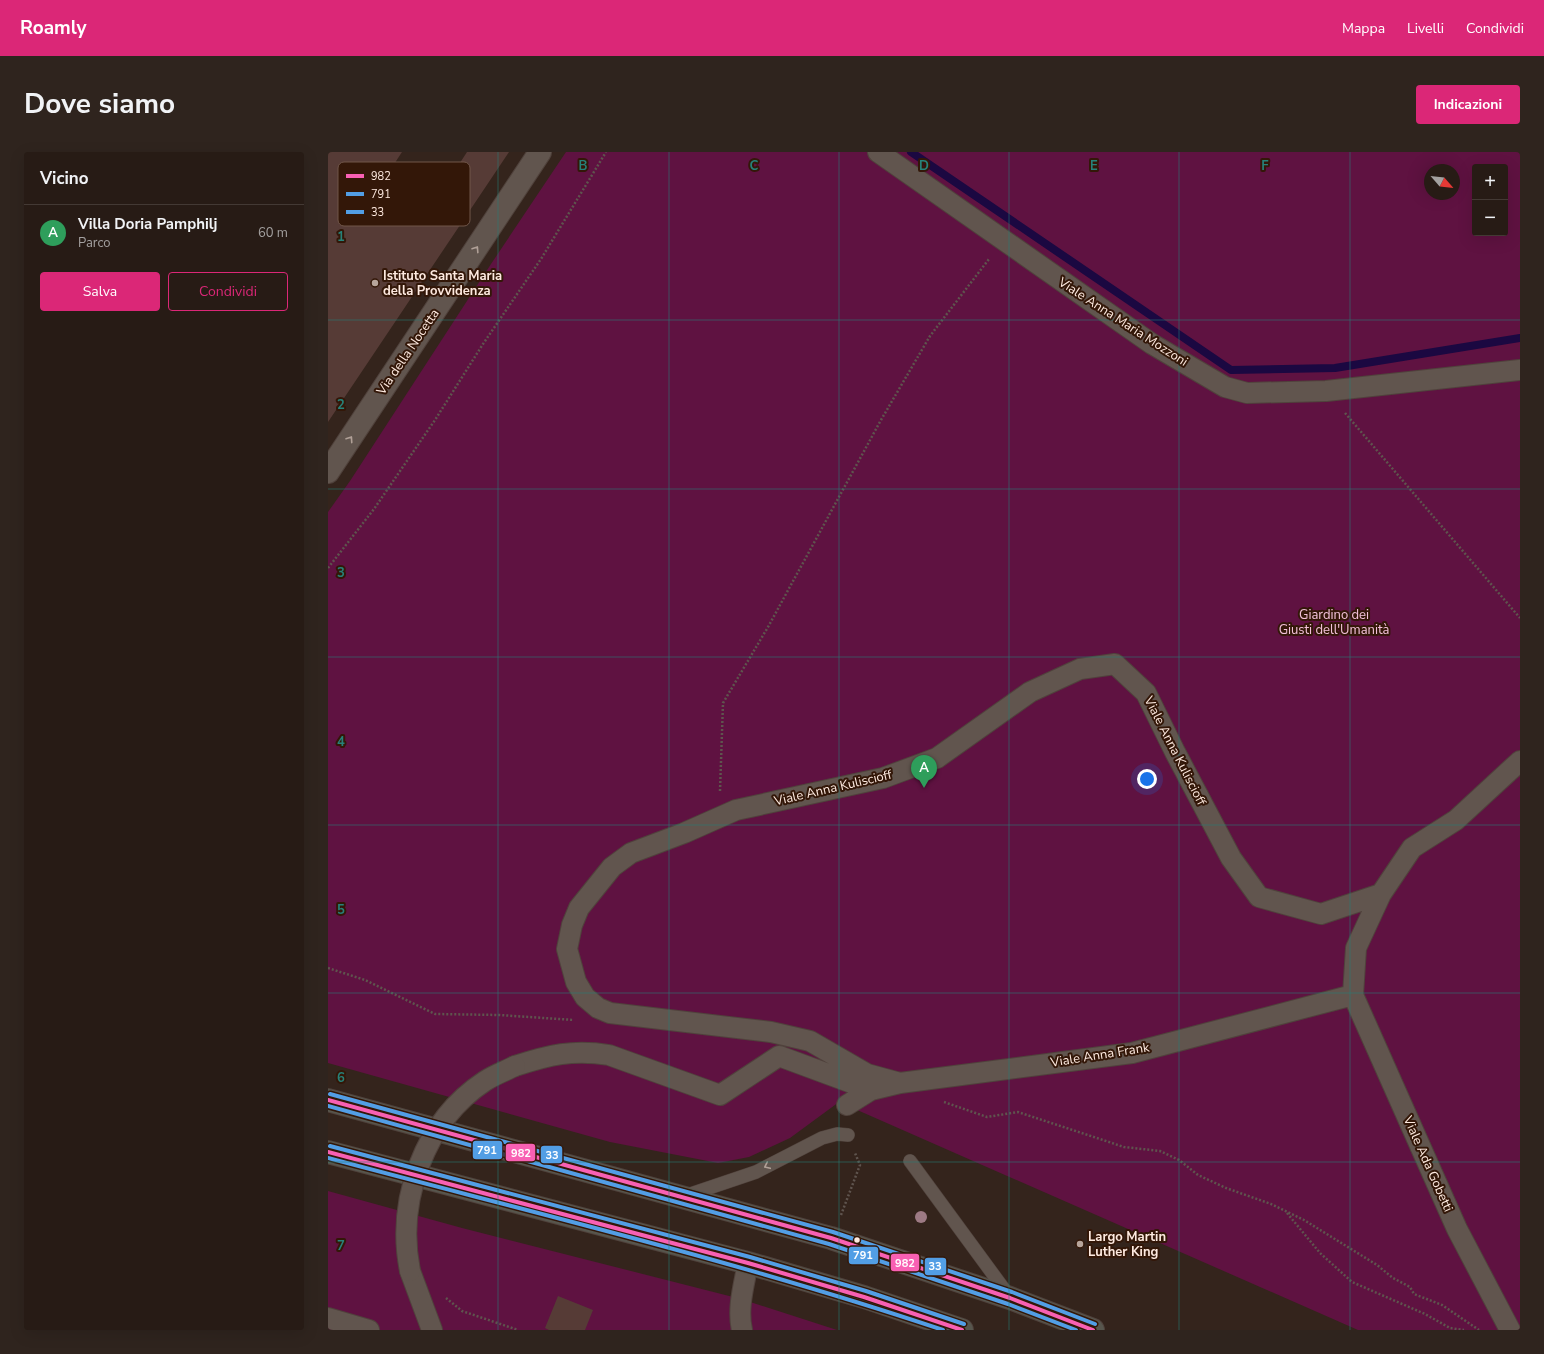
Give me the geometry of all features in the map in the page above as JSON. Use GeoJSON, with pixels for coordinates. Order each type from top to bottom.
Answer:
{"type":"FeatureCollection","features":[{"type":"Feature","properties":{"kind":"main road"},"geometry":{"type":"LineString","coordinates":[[328,1100],[831,1238],[1010,1298],[1093,1330]]}},
{"type":"Feature","properties":{"kind":"main road"},"geometry":{"type":"LineString","coordinates":[[328,1152],[748,1263],[864,1297],[962,1330]]}},
{"type":"Feature","properties":{"kind":"street","name":"Via della Nocetta"},"geometry":{"type":"LineString","coordinates":[[328,472],[540,152]]}},
{"type":"Feature","properties":{"kind":"street","name":"Viale Anna Maria Mozzoni"},"geometry":{"type":"LineString","coordinates":[[878,152],[1002,241],[1152,344],[1225,387],[1247,393],[1326,391],[1520,370]]}},
{"type":"Feature","properties":{"kind":"street","name":"Viale Anna Kuliscioff"},"geometry":{"type":"LineString","coordinates":[[900,1083],[867,1074],[810,1041],[771,1032],[610,1013],[598,1008],[585,997],[576,982],[567,949],[572,925],[579,908],[612,867],[631,853],[684,833],[736,810],[883,778],[937,758],[1030,692],[1080,669],[1115,664],[1146,693],[1175,752],[1231,858],[1259,897],[1321,914],[1381,894]]}},
{"type":"Feature","properties":{"kind":"street"},"geometry":{"type":"LineString","coordinates":[[1353,994],[1356,948],[1381,894],[1412,848],[1456,820],[1520,761]]}},
{"type":"Feature","properties":{"kind":"street","name":"Viale Anna Frank"},"geometry":{"type":"LineString","coordinates":[[847,1105],[871,1090],[900,1083],[1132,1053],[1353,994]]}},
{"type":"Feature","properties":{"kind":"street","name":"Viale Ada Gobetti"},"geometry":{"type":"LineString","coordinates":[[1353,994],[1457,1229],[1510,1330]]}},
{"type":"Feature","properties":{"kind":"street"},"geometry":{"type":"LineString","coordinates":[[432,1330],[410,1271],[406,1239],[408,1207],[417,1172],[430,1143],[444,1121],[463,1099],[484,1082],[515,1066],[546,1056],[575,1052],[590,1052],[609,1055],[720,1095],[779,1056],[871,1090]]}},
{"type":"Feature","properties":{"kind":"street"},"geometry":{"type":"LineString","coordinates":[[742,1330],[740,1323],[741,1299],[748,1263]]}},
{"type":"Feature","properties":{"kind":"street"},"geometry":{"type":"LineString","coordinates":[[328,1318],[369,1330]]}},
{"type":"Feature","properties":{"kind":"lane"},"geometry":{"type":"LineString","coordinates":[[682,1198],[739,1178],[802,1149],[828,1135],[848,1135]]}},
{"type":"Feature","properties":{"kind":"lane"},"geometry":{"type":"LineString","coordinates":[[910,1161],[1010,1298]]}},
{"type":"Feature","properties":{"kind":"path"},"geometry":{"type":"LineString","coordinates":[[328,568],[374,508],[435,420],[483,344],[541,259],[606,152]]}},
{"type":"Feature","properties":{"kind":"path"},"geometry":{"type":"LineString","coordinates":[[719,817],[723,703],[768,628],[881,420],[930,336],[972,283],[1002,241]]}},
{"type":"Feature","properties":{"kind":"path"},"geometry":{"type":"LineString","coordinates":[[1326,391],[1520,618]]}},
{"type":"Feature","properties":{"kind":"path"},"geometry":{"type":"LineString","coordinates":[[328,968],[365,980],[435,1014],[499,1015],[580,1021]]}},
{"type":"Feature","properties":{"kind":"path"},"geometry":{"type":"LineString","coordinates":[[943,1102],[987,1117],[1018,1112],[1124,1146],[1160,1151],[1179,1160],[1198,1175],[1226,1188],[1285,1210],[1376,1264],[1393,1278],[1410,1287],[1414,1294],[1442,1305],[1479,1330]]}},
{"type":"Feature","properties":{"kind":"path"},"geometry":{"type":"LineString","coordinates":[[831,1238],[855,1182],[860,1165],[848,1135]]}},
{"type":"Feature","properties":{"kind":"path"},"geometry":{"type":"LineString","coordinates":[[1285,1210],[1320,1253],[1352,1282],[1425,1314],[1450,1328],[1464,1330]]}},
{"type":"Feature","properties":{"kind":"path"},"geometry":{"type":"LineString","coordinates":[[445,1298],[462,1311],[518,1330]]}},
{"type":"Feature","properties":{"kind":"green space","name":"Giardino dei Giusti dell'Umanità"},"geometry":{"type":"Polygon","coordinates":[[[566,152],[1520,152],[1520,1330],[1358,1330],[839,1102],[790,1138],[749,1157],[718,1163],[610,1142],[328,1063],[328,512],[350,481],[491,264],[566,152]]]}},
{"type":"Feature","properties":{"kind":"green space"},"geometry":{"type":"Polygon","coordinates":[[[328,1191],[462,1228],[741,1299],[837,1330],[328,1330],[328,1191]]]}},
{"type":"Feature","properties":{"kind":"building","name":"Istituto Santa Maria della Provvidenza"},"geometry":{"type":"Polygon","coordinates":[[[328,152],[402,152],[395,162],[338,162],[338,226],[459,226],[328,422],[328,152]]]}},
{"type":"Feature","properties":{"kind":"building","name":"Istituto Santa Maria della Provvidenza"},"geometry":{"type":"Polygon","coordinates":[[[467,152],[509,152],[470,210],[470,162],[461,162],[467,152]]]}},
{"type":"Feature","properties":{"kind":"building"},"geometry":{"type":"Polygon","coordinates":[[[558,1296],[593,1310],[585,1330],[549,1330],[545,1328],[558,1296]]]}},
{"type":"Feature","properties":{"kind":"waterway"},"geometry":{"type":"LineString","coordinates":[[911,152],[1231,370],[1335,368],[1520,338]]}},
{"type":"Feature","properties":{"kind":"transit line","name":"33"},"geometry":{"type":"LineString","coordinates":[[330,1094],[833,1232],[1012,1292],[1095,1324]]}},
{"type":"Feature","properties":{"kind":"transit line","name":"982"},"geometry":{"type":"LineString","coordinates":[[328,1100],[831,1238],[1010,1298],[1093,1330]]}},
{"type":"Feature","properties":{"kind":"transit line","name":"791"},"geometry":{"type":"LineString","coordinates":[[328,1106],[829,1244],[1008,1304],[1076,1330]]}},
{"type":"Feature","properties":{"kind":"transit line","name":"33"},"geometry":{"type":"LineString","coordinates":[[330,1146],[750,1257],[866,1291],[964,1324]]}},
{"type":"Feature","properties":{"kind":"transit line","name":"982"},"geometry":{"type":"LineString","coordinates":[[328,1152],[748,1263],[864,1297],[962,1330]]}},
{"type":"Feature","properties":{"kind":"transit line","name":"791"},"geometry":{"type":"LineString","coordinates":[[328,1158],[714,1260],[867,1305],[943,1330]]}},
{"type":"Feature","properties":{"kind":"place","name":"Istituto Santa Maria della Provvidenza"},"geometry":{"type":"Point","coordinates":[375,283]}},
{"type":"Feature","properties":{"kind":"place","name":"Villa Doria Pamphilj"},"geometry":{"type":"Point","coordinates":[924,788]}},
{"type":"Feature","properties":{"kind":"place","name":"Largo Martin Luther King"},"geometry":{"type":"Point","coordinates":[1080,1244]}}]}
